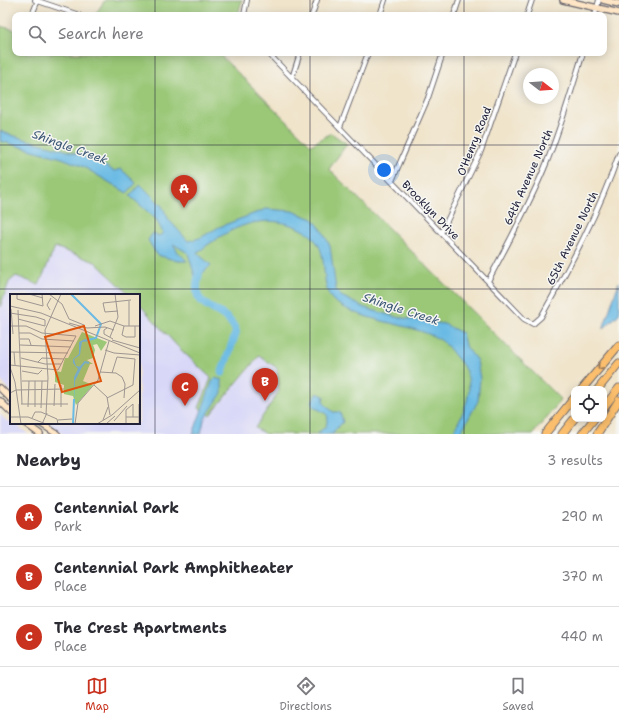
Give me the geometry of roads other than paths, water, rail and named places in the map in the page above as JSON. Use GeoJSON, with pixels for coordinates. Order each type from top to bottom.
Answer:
{"type":"FeatureCollection","features":[{"type":"Feature","properties":{"kind":"highway"},"geometry":{"type":"LineString","coordinates":[[585,386],[619,345]]}},
{"type":"Feature","properties":{"kind":"highway"},"geometry":{"type":"LineString","coordinates":[[600,386],[619,363]]}},
{"type":"Feature","properties":{"kind":"highway"},"geometry":{"type":"LineString","coordinates":[[607,402],[619,388]]}},
{"type":"Feature","properties":{"kind":"highway"},"geometry":{"type":"LineString","coordinates":[[597,434],[619,400]]}},
{"type":"Feature","properties":{"kind":"highway"},"geometry":{"type":"LineString","coordinates":[[544,434],[571,402]]}},
{"type":"Feature","properties":{"kind":"highway"},"geometry":{"type":"LineString","coordinates":[[562,434],[572,422]]}},
{"type":"Feature","properties":{"kind":"highway"},"geometry":{"type":"LineString","coordinates":[[582,434],[592,422]]}},
{"type":"Feature","properties":{"kind":"street"},"geometry":{"type":"LineString","coordinates":[[33,12],[37,0],[71,12]]}},
{"type":"Feature","properties":{"kind":"street"},"geometry":{"type":"LineString","coordinates":[[245,12],[248,0]]}},
{"type":"Feature","properties":{"kind":"street"},"geometry":{"type":"LineString","coordinates":[[313,12],[317,0]]}},
{"type":"Feature","properties":{"kind":"street"},"geometry":{"type":"LineString","coordinates":[[381,12],[385,0]]}},
{"type":"Feature","properties":{"kind":"street"},"geometry":{"type":"LineString","coordinates":[[455,12],[459,0]]}},
{"type":"Feature","properties":{"kind":"street"},"geometry":{"type":"LineString","coordinates":[[528,12],[532,0]]}},
{"type":"Feature","properties":{"kind":"street"},"geometry":{"type":"LineString","coordinates":[[563,0],[619,13]]}},
{"type":"Feature","properties":{"kind":"street"},"geometry":{"type":"LineString","coordinates":[[596,12],[600,0]]}},
{"type":"Feature","properties":{"kind":"street"},"geometry":{"type":"LineString","coordinates":[[603,0],[619,4]]}},
{"type":"Feature","properties":{"kind":"street","name":"Brooklyn Drive"},"geometry":{"type":"LineString","coordinates":[[271,56],[524,319],[533,324]]}},
{"type":"Feature","properties":{"kind":"street"},"geometry":{"type":"LineString","coordinates":[[292,78],[299,56]]}},
{"type":"Feature","properties":{"kind":"street"},"geometry":{"type":"LineString","coordinates":[[340,128],[367,56]]}},
{"type":"Feature","properties":{"kind":"street"},"geometry":{"type":"LineString","coordinates":[[392,181],[428,98],[442,56]]}},
{"type":"Feature","properties":{"kind":"street","name":"O'Henry Road"},"geometry":{"type":"LineString","coordinates":[[441,233],[481,151],[514,56]]}},
{"type":"Feature","properties":{"kind":"street","name":"64th Avenue North"},"geometry":{"type":"LineString","coordinates":[[488,281],[530,202],[544,169],[557,136],[582,56]]}},
{"type":"Feature","properties":{"kind":"street","name":"65th Avenue North"},"geometry":{"type":"LineString","coordinates":[[533,324],[541,317],[578,250],[603,197],[619,154]]}},
{"type":"Feature","properties":{"kind":"street"},"geometry":{"type":"LineString","coordinates":[[0,388],[10,398]]}},
{"type":"Feature","properties":{"kind":"street"},"geometry":{"type":"LineString","coordinates":[[0,401],[10,411]]}},
{"type":"Feature","properties":{"kind":"street"},"geometry":{"type":"LineString","coordinates":[[26,424],[40,434]]}},
{"type":"Feature","properties":{"kind":"street"},"geometry":{"type":"LineString","coordinates":[[42,424],[57,434]]}},
{"type":"Feature","properties":{"kind":"water"},"geometry":{"type":"Polygon","coordinates":[[[0,131],[72,152],[100,163],[114,171],[121,169],[136,183],[127,193],[82,166],[62,158],[0,141],[0,131]]]}},
{"type":"Feature","properties":{"kind":"water"},"geometry":{"type":"Polygon","coordinates":[[[140,184],[162,206],[169,220],[188,241],[200,238],[219,227],[266,209],[292,211],[313,219],[322,230],[330,246],[336,290],[341,296],[365,308],[396,317],[444,324],[462,333],[465,345],[477,361],[480,379],[478,401],[460,434],[452,434],[462,415],[468,395],[469,385],[463,366],[448,347],[439,339],[427,333],[358,314],[334,301],[327,290],[323,260],[319,246],[308,233],[294,226],[280,222],[267,221],[242,226],[230,231],[197,253],[211,265],[196,280],[188,253],[173,244],[178,252],[187,261],[178,261],[157,255],[148,240],[153,233],[159,236],[163,233],[156,219],[130,196],[140,184]]]}},
{"type":"Feature","properties":{"kind":"water"},"geometry":{"type":"Polygon","coordinates":[[[619,282],[619,314],[603,329],[619,282]]]}},
{"type":"Feature","properties":{"kind":"water"},"geometry":{"type":"Polygon","coordinates":[[[215,378],[222,380],[222,393],[204,420],[201,434],[193,434],[212,382],[215,378]]]}},
{"type":"Feature","properties":{"kind":"water"},"geometry":{"type":"Polygon","coordinates":[[[317,393],[324,396],[323,402],[333,412],[340,412],[343,422],[333,434],[317,434],[326,426],[328,417],[326,414],[313,406],[313,399],[317,393]]]}},
{"type":"Feature","properties":{"kind":"waterway"},"geometry":{"type":"LineString","coordinates":[[199,268],[197,285],[198,296],[206,305],[228,319],[236,332],[222,373]]}},
{"type":"Feature","properties":{"kind":"place","name":"Centennial Park"},"geometry":{"type":"Point","coordinates":[184,208]}},
{"type":"Feature","properties":{"kind":"place","name":"Centennial Park Amphitheater"},"geometry":{"type":"Point","coordinates":[265,401]}},
{"type":"Feature","properties":{"kind":"place","name":"The Crest Apartments"},"geometry":{"type":"Point","coordinates":[185,406]}},
{"type":"Feature","properties":{"kind":"water label","name":"Shingle Creek"},"geometry":{"type":"Point","coordinates":[70,147]}},
{"type":"Feature","properties":{"kind":"water label","name":"Shingle Creek"},"geometry":{"type":"Point","coordinates":[401,309]}}]}
